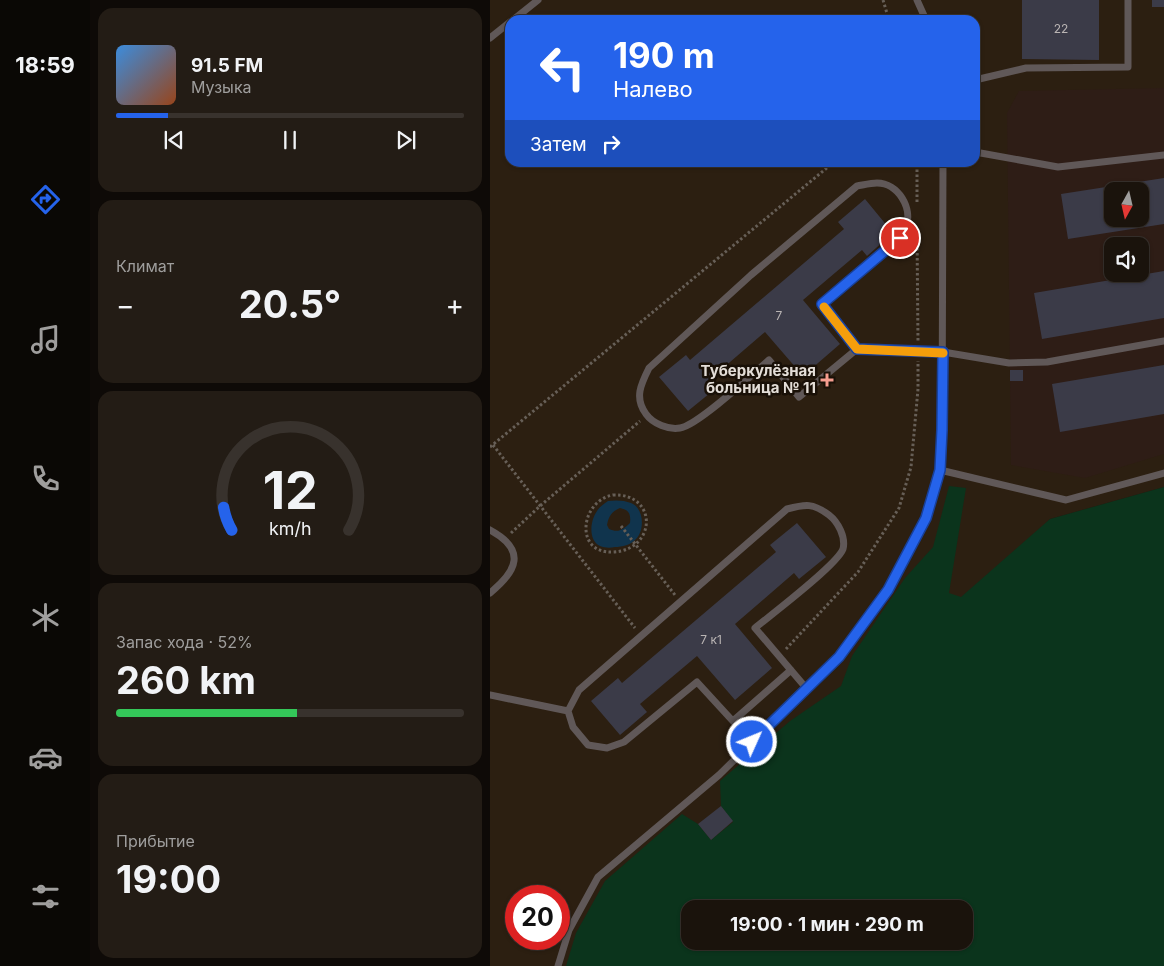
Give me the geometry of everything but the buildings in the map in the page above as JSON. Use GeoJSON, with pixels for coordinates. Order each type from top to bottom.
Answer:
{"type":"FeatureCollection","features":[{"type":"Feature","properties":{"kind":"lane"},"geometry":{"type":"LineString","coordinates":[[519,15],[538,0]]}},
{"type":"Feature","properties":{"kind":"lane"},"geometry":{"type":"LineString","coordinates":[[917,0],[924,15]]}},
{"type":"Feature","properties":{"kind":"lane"},"geometry":{"type":"LineString","coordinates":[[980,79],[1026,68],[1128,67],[1128,0]]}},
{"type":"Feature","properties":{"kind":"lane"},"geometry":{"type":"LineString","coordinates":[[490,38],[505,26]]}},
{"type":"Feature","properties":{"kind":"lane"},"geometry":{"type":"LineString","coordinates":[[980,153],[1058,167],[1164,155]]}},
{"type":"Feature","properties":{"kind":"lane"},"geometry":{"type":"LineString","coordinates":[[558,966],[569,930],[598,877],[719,774],[839,657],[888,590],[926,518],[940,470],[942,430],[943,167]]}},
{"type":"Feature","properties":{"kind":"lane"},"geometry":{"type":"LineString","coordinates":[[857,349],[822,304],[900,238],[907,226],[908,209],[903,199],[894,189],[878,183],[857,186],[751,275],[649,368],[639,388],[639,402],[647,416],[662,426],[681,428],[698,420],[769,360],[799,396],[857,349],[943,352],[1009,363],[1047,362],[1164,341]]}},
{"type":"Feature","properties":{"kind":"lane"},"geometry":{"type":"LineString","coordinates":[[940,470],[1066,500],[1164,473]]}},
{"type":"Feature","properties":{"kind":"lane"},"geometry":{"type":"LineString","coordinates":[[752,742],[697,682],[624,742],[607,748],[588,744],[573,727],[568,711],[579,690],[787,509],[804,504],[821,509],[834,519],[842,533],[843,549],[831,565],[755,628],[807,689]]}},
{"type":"Feature","properties":{"kind":"lane"},"geometry":{"type":"LineString","coordinates":[[490,530],[505,539],[513,550],[514,566],[505,581],[490,594]]}},
{"type":"Feature","properties":{"kind":"lane"},"geometry":{"type":"LineString","coordinates":[[733,721],[792,670]]}},
{"type":"Feature","properties":{"kind":"lane"},"geometry":{"type":"LineString","coordinates":[[490,695],[568,711]]}},
{"type":"Feature","properties":{"kind":"path"},"geometry":{"type":"LineString","coordinates":[[884,0],[888,15]]}},
{"type":"Feature","properties":{"kind":"path"},"geometry":{"type":"LineString","coordinates":[[641,636],[491,446],[828,167]]}},
{"type":"Feature","properties":{"kind":"path"},"geometry":{"type":"LineString","coordinates":[[917,167],[917,209]]}},
{"type":"Feature","properties":{"kind":"path"},"geometry":{"type":"LineString","coordinates":[[779,656],[858,572],[899,508],[911,468],[918,389],[916,227]]}},
{"type":"Feature","properties":{"kind":"path"},"geometry":{"type":"LineString","coordinates":[[505,539],[540,506],[647,416]]}},
{"type":"Feature","properties":{"kind":"path"},"geometry":{"type":"LineString","coordinates":[[613,495],[625,496],[638,502],[645,513],[647,525],[644,536],[636,544],[615,552],[601,551],[596,548],[589,540],[586,529],[593,506],[603,498],[613,495]]}},
{"type":"Feature","properties":{"kind":"path"},"geometry":{"type":"LineString","coordinates":[[622,526],[680,602]]}},
{"type":"Feature","properties":{"kind":"shaded area","name":"Туберкулёзная больница № 11"},"geometry":{"type":"Polygon","coordinates":[[[490,0],[1164,0],[1164,487],[1050,519],[698,900],[681,900],[681,950],[704,950],[729,966],[490,966],[490,0]]]}},
{"type":"Feature","properties":{"kind":"shaded area"},"geometry":{"type":"Polygon","coordinates":[[[1164,88],[1164,454],[1085,478],[1011,465],[1007,113],[1019,91],[1164,88]]]}},
{"type":"Feature","properties":{"kind":"green space"},"geometry":{"type":"Polygon","coordinates":[[[949,486],[966,488],[949,593],[961,597],[1050,519],[1164,487],[1164,966],[566,966],[576,933],[605,881],[682,814],[698,824],[711,840],[733,822],[721,806],[720,781],[790,721],[841,686],[852,656],[905,578],[933,547],[949,486]]]}},
{"type":"Feature","properties":{"kind":"water"},"geometry":{"type":"Polygon","coordinates":[[[608,501],[625,501],[639,509],[642,520],[641,530],[632,543],[611,548],[600,546],[593,539],[591,530],[593,520],[600,507],[608,501]],[[620,508],[614,511],[611,515],[607,525],[609,529],[620,530],[630,523],[629,513],[620,508]]]}},
{"type":"Feature","properties":{"kind":"slow traffic"},"geometry":{"type":"LineString","coordinates":[[824,307],[857,349],[943,353]]}},
{"type":"Feature","properties":{"kind":"place","name":"Туберкулёзная больница № 11"},"geometry":{"type":"Point","coordinates":[827,380]}},
{"type":"Feature","properties":{"kind":"route"},"geometry":{"type":"LineString","coordinates":[[752,742],[839,657],[888,590],[926,518],[940,470],[943,352],[857,349],[822,304],[900,238]]}}]}
